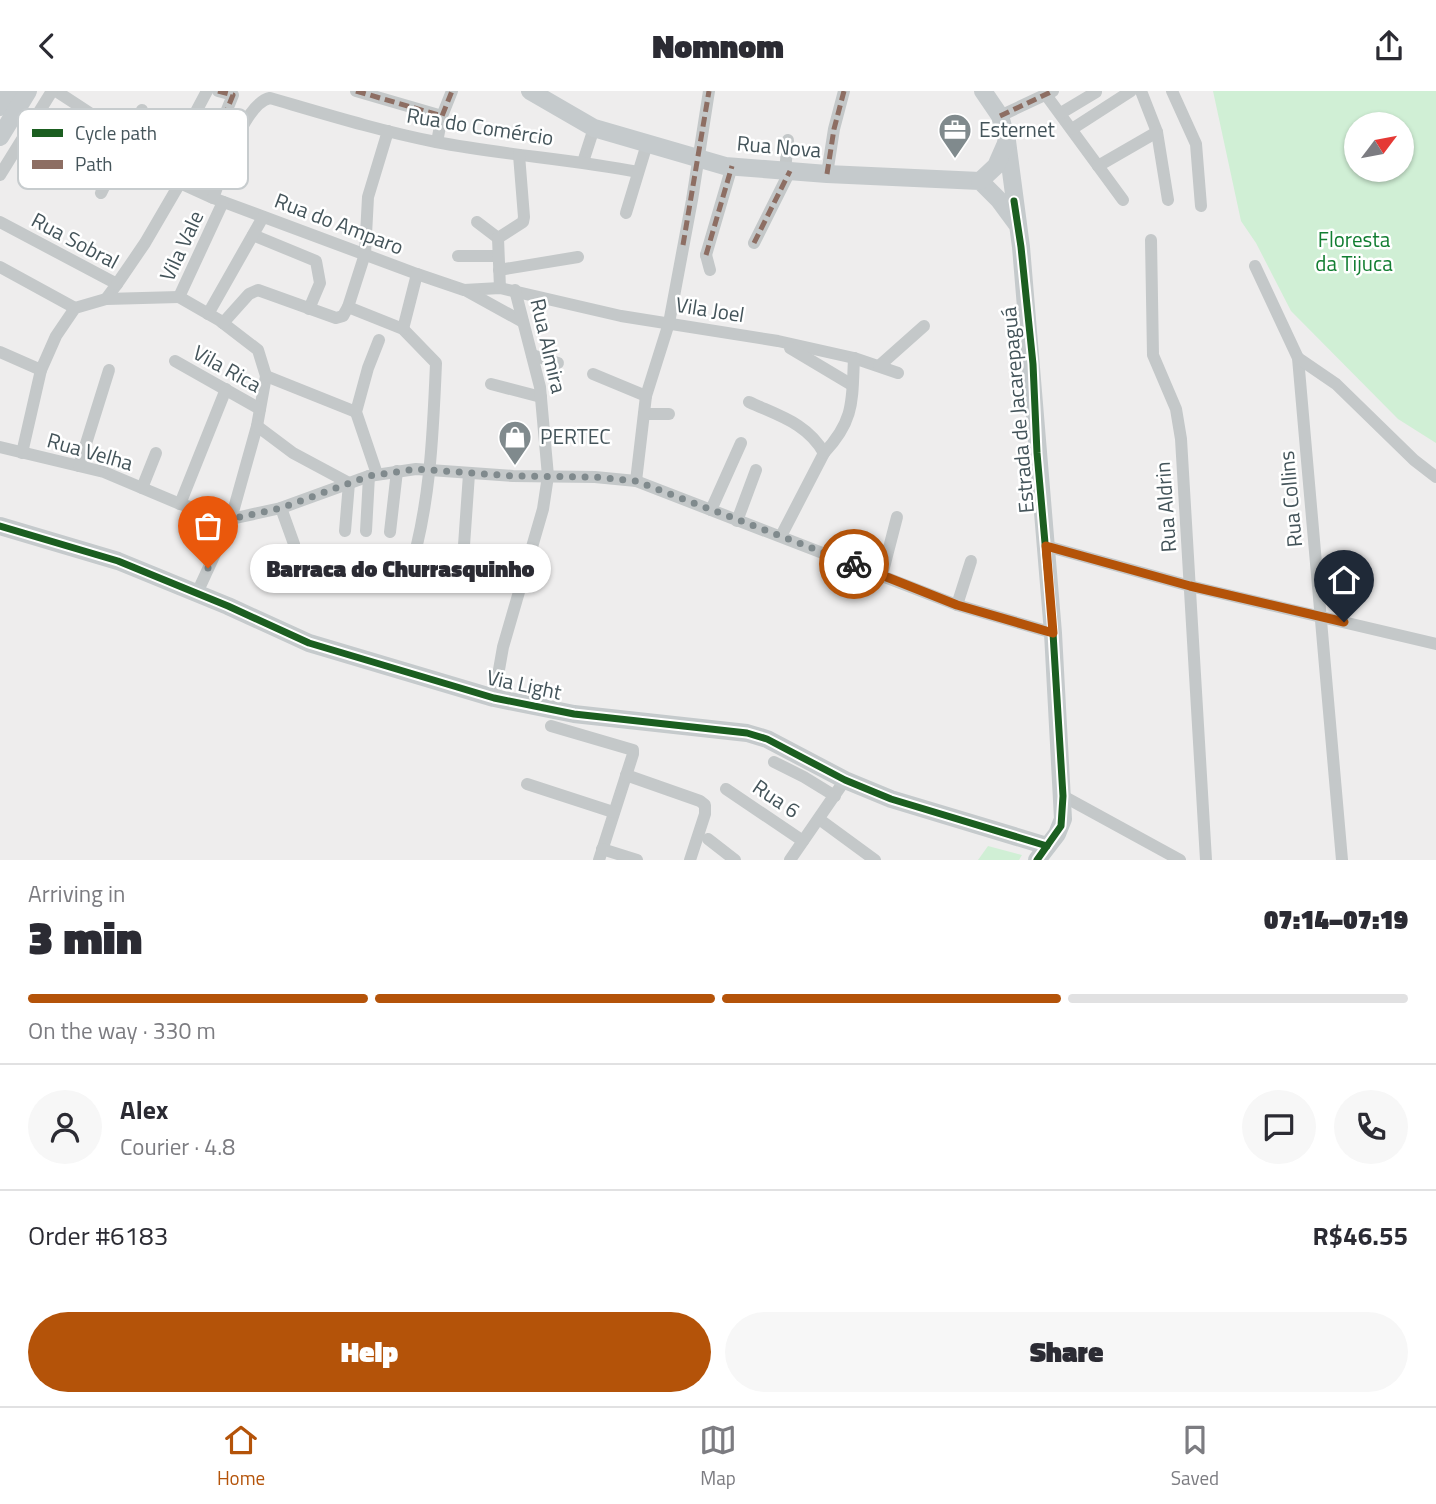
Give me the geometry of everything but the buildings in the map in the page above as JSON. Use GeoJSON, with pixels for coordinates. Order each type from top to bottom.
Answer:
{"type":"FeatureCollection","features":[{"type":"Feature","properties":{"kind":"street"},"geometry":{"type":"LineString","coordinates":[[0,107],[10,91]]}},
{"type":"Feature","properties":{"kind":"street"},"geometry":{"type":"LineString","coordinates":[[0,137],[28,91]]}},
{"type":"Feature","properties":{"kind":"street"},"geometry":{"type":"LineString","coordinates":[[43,109],[54,91]]}},
{"type":"Feature","properties":{"kind":"street","name":"Rua do Amparo"},"geometry":{"type":"LineString","coordinates":[[54,91],[82,109]]}},
{"type":"Feature","properties":{"kind":"street"},"geometry":{"type":"LineString","coordinates":[[197,109],[207,91]]}},
{"type":"Feature","properties":{"kind":"street"},"geometry":{"type":"LineString","coordinates":[[218,91],[234,93]]}},
{"type":"Feature","properties":{"kind":"street"},"geometry":{"type":"LineString","coordinates":[[356,91],[442,116]]}},
{"type":"Feature","properties":{"kind":"street"},"geometry":{"type":"LineString","coordinates":[[438,142],[442,116],[452,91]]}},
{"type":"Feature","properties":{"kind":"street","name":"Rua Nova"},"geometry":{"type":"LineString","coordinates":[[530,91],[594,128],[698,159],[732,166],[827,174],[980,181]]}},
{"type":"Feature","properties":{"kind":"street"},"geometry":{"type":"LineString","coordinates":[[636,481],[646,396],[668,323],[709,91]]}},
{"type":"Feature","properties":{"kind":"street"},"geometry":{"type":"LineString","coordinates":[[827,174],[834,128],[844,91]]}},
{"type":"Feature","properties":{"kind":"street","name":"Estrada de Jacarepaguá"},"geometry":{"type":"LineString","coordinates":[[983,91],[1000,116],[1007,141],[1033,364],[1037,453],[1053,633],[1063,796],[1061,826],[1042,853]]}},
{"type":"Feature","properties":{"kind":"street"},"geometry":{"type":"LineString","coordinates":[[1072,129],[1131,91]]}},
{"type":"Feature","properties":{"kind":"street"},"geometry":{"type":"LineString","coordinates":[[1141,91],[1157,132],[1168,201]]}},
{"type":"Feature","properties":{"kind":"street"},"geometry":{"type":"LineString","coordinates":[[1172,91],[1196,144],[1201,206]]}},
{"type":"Feature","properties":{"kind":"street"},"geometry":{"type":"LineString","coordinates":[[1060,113],[1096,92]]}},
{"type":"Feature","properties":{"kind":"street"},"geometry":{"type":"LineString","coordinates":[[1000,116],[1050,93],[1060,113],[1123,199]]}},
{"type":"Feature","properties":{"kind":"street","name":"Rua do Comércio"},"geometry":{"type":"LineString","coordinates":[[248,119],[260,101],[270,98],[438,142],[638,172]]}},
{"type":"Feature","properties":{"kind":"street"},"geometry":{"type":"LineString","coordinates":[[583,162],[594,128]]}},
{"type":"Feature","properties":{"kind":"street"},"geometry":{"type":"LineString","coordinates":[[223,323],[249,294],[258,290],[336,318],[343,316],[365,254],[368,197],[388,131]]}},
{"type":"Feature","properties":{"kind":"street"},"geometry":{"type":"LineString","coordinates":[[1098,166],[1157,132]]}},
{"type":"Feature","properties":{"kind":"street"},"geometry":{"type":"LineString","coordinates":[[754,243],[788,171],[788,139]]}},
{"type":"Feature","properties":{"kind":"street"},"geometry":{"type":"LineString","coordinates":[[1007,141],[996,166],[980,181],[999,199],[1018,226]]}},
{"type":"Feature","properties":{"kind":"street"},"geometry":{"type":"LineString","coordinates":[[626,213],[647,144]]}},
{"type":"Feature","properties":{"kind":"street"},"geometry":{"type":"LineString","coordinates":[[0,176],[18,148]]}},
{"type":"Feature","properties":{"kind":"street"},"geometry":{"type":"LineString","coordinates":[[477,222],[498,238],[523,219],[519,155]]}},
{"type":"Feature","properties":{"kind":"street"},"geometry":{"type":"LineString","coordinates":[[710,269],[706,255],[732,166]]}},
{"type":"Feature","properties":{"kind":"street"},"geometry":{"type":"LineString","coordinates":[[102,193],[104,189]]}},
{"type":"Feature","properties":{"kind":"street"},"geometry":{"type":"LineString","coordinates":[[117,283],[145,243],[176,189]]}},
{"type":"Feature","properties":{"kind":"street","name":"Rua do Amparo"},"geometry":{"type":"LineString","coordinates":[[193,189],[464,290],[516,290]]}},
{"type":"Feature","properties":{"kind":"street","name":"Rua do Comércio"},"geometry":{"type":"LineString","coordinates":[[218,200],[221,189]]}},
{"type":"Feature","properties":{"kind":"street","name":"Vila Vale"},"geometry":{"type":"LineString","coordinates":[[75,308],[106,299],[179,297],[218,200]]}},
{"type":"Feature","properties":{"kind":"street"},"geometry":{"type":"LineString","coordinates":[[208,314],[263,216]]}},
{"type":"Feature","properties":{"kind":"street","name":"Rua Sobral"},"geometry":{"type":"LineString","coordinates":[[0,222],[117,283],[106,299]]}},
{"type":"Feature","properties":{"kind":"street"},"geometry":{"type":"LineString","coordinates":[[253,235],[316,261]]}},
{"type":"Feature","properties":{"kind":"street"},"geometry":{"type":"LineString","coordinates":[[309,309],[320,286],[316,261],[322,238]]}},
{"type":"Feature","properties":{"kind":"street","name":"Rua Almira"},"geometry":{"type":"LineString","coordinates":[[498,238],[500,288]]}},
{"type":"Feature","properties":{"kind":"street","name":"Rua Aldrin"},"geometry":{"type":"LineString","coordinates":[[1151,240],[1153,355],[1176,409],[1181,439],[1206,860]]}},
{"type":"Feature","properties":{"kind":"street"},"geometry":{"type":"LineString","coordinates":[[683,245],[706,255]]}},
{"type":"Feature","properties":{"kind":"street"},"geometry":{"type":"LineString","coordinates":[[457,256],[498,256]]}},
{"type":"Feature","properties":{"kind":"street"},"geometry":{"type":"LineString","coordinates":[[499,270],[578,257]]}},
{"type":"Feature","properties":{"kind":"street"},"geometry":{"type":"LineString","coordinates":[[1255,266],[1298,358],[1336,384],[1414,460],[1436,477]]}},
{"type":"Feature","properties":{"kind":"street"},"geometry":{"type":"LineString","coordinates":[[0,267],[75,308],[56,336],[41,370],[22,453]]}},
{"type":"Feature","properties":{"kind":"street"},"geometry":{"type":"LineString","coordinates":[[403,329],[417,274]]}},
{"type":"Feature","properties":{"kind":"street"},"geometry":{"type":"LineString","coordinates":[[464,290],[523,322]]}},
{"type":"Feature","properties":{"kind":"street","name":"Rua Almira"},"geometry":{"type":"LineString","coordinates":[[494,698],[503,647],[543,509],[548,477],[541,397],[516,290]]}},
{"type":"Feature","properties":{"kind":"street","name":"Vila Joel"},"geometry":{"type":"LineString","coordinates":[[516,290],[621,316],[778,341],[854,358],[898,373]]}},
{"type":"Feature","properties":{"kind":"street"},"geometry":{"type":"LineString","coordinates":[[179,297],[223,323],[258,350],[266,376],[257,426],[231,519],[197,593]]}},
{"type":"Feature","properties":{"kind":"street"},"geometry":{"type":"LineString","coordinates":[[348,307],[403,329],[436,363],[431,470],[417,552],[407,581]]}},
{"type":"Feature","properties":{"kind":"street"},"geometry":{"type":"LineString","coordinates":[[878,366],[924,326]]}},
{"type":"Feature","properties":{"kind":"street"},"geometry":{"type":"LineString","coordinates":[[366,531],[373,475],[356,412],[379,340]]}},
{"type":"Feature","properties":{"kind":"street"},"geometry":{"type":"LineString","coordinates":[[778,341],[852,385]]}},
{"type":"Feature","properties":{"kind":"street"},"geometry":{"type":"LineString","coordinates":[[0,352],[41,370]]}},
{"type":"Feature","properties":{"kind":"street"},"geometry":{"type":"LineString","coordinates":[[532,355],[558,363]]}},
{"type":"Feature","properties":{"kind":"street"},"geometry":{"type":"LineString","coordinates":[[781,536],[824,453],[834,443],[848,417],[852,404],[854,358]]}},
{"type":"Feature","properties":{"kind":"street","name":"Rua Collins"},"geometry":{"type":"LineString","coordinates":[[1298,358],[1342,860]]}},
{"type":"Feature","properties":{"kind":"street","name":"Vila Rica"},"geometry":{"type":"LineString","coordinates":[[174,361],[260,409]]}},
{"type":"Feature","properties":{"kind":"street"},"geometry":{"type":"LineString","coordinates":[[79,466],[109,370]]}},
{"type":"Feature","properties":{"kind":"street"},"geometry":{"type":"LineString","coordinates":[[593,375],[646,396]]}},
{"type":"Feature","properties":{"kind":"street","name":"Vila Rica"},"geometry":{"type":"LineString","coordinates":[[266,376],[356,412]]}},
{"type":"Feature","properties":{"kind":"street"},"geometry":{"type":"LineString","coordinates":[[491,384],[541,397]]}},
{"type":"Feature","properties":{"kind":"street"},"geometry":{"type":"LineString","coordinates":[[180,504],[226,389]]}},
{"type":"Feature","properties":{"kind":"street"},"geometry":{"type":"LineString","coordinates":[[748,402],[804,427],[824,453]]}},
{"type":"Feature","properties":{"kind":"street"},"geometry":{"type":"LineString","coordinates":[[644,414],[669,414]]}},
{"type":"Feature","properties":{"kind":"street"},"geometry":{"type":"LineString","coordinates":[[257,426],[293,453],[349,483],[345,531]]}},
{"type":"Feature","properties":{"kind":"street"},"geometry":{"type":"LineString","coordinates":[[711,510],[741,443]]}},
{"type":"Feature","properties":{"kind":"street","name":"Rua Velha"},"geometry":{"type":"LineString","coordinates":[[0,447],[104,472],[180,504],[231,519],[281,508],[373,475],[397,471],[431,470],[636,481],[957,605],[1053,633]]}},
{"type":"Feature","properties":{"kind":"street"},"geometry":{"type":"LineString","coordinates":[[142,488],[156,453]]}},
{"type":"Feature","properties":{"kind":"street"},"geometry":{"type":"LineString","coordinates":[[390,532],[397,471]]}},
{"type":"Feature","properties":{"kind":"street"},"geometry":{"type":"LineString","coordinates":[[737,521],[755,471]]}},
{"type":"Feature","properties":{"kind":"street"},"geometry":{"type":"LineString","coordinates":[[462,574],[469,474]]}},
{"type":"Feature","properties":{"kind":"street"},"geometry":{"type":"LineString","coordinates":[[281,508],[294,544]]}},
{"type":"Feature","properties":{"kind":"street"},"geometry":{"type":"LineString","coordinates":[[882,575],[897,517]]}},
{"type":"Feature","properties":{"kind":"street","name":"Via Light"},"geometry":{"type":"LineString","coordinates":[[0,526],[118,561],[309,643],[494,698],[574,714],[747,733],[767,739],[845,780],[1042,853]]}},
{"type":"Feature","properties":{"kind":"street"},"geometry":{"type":"LineString","coordinates":[[1046,546],[1190,586],[1436,644]]}},
{"type":"Feature","properties":{"kind":"street"},"geometry":{"type":"LineString","coordinates":[[957,605],[971,561]]}},
{"type":"Feature","properties":{"kind":"street"},"geometry":{"type":"LineString","coordinates":[[551,726],[631,748],[633,754],[601,855],[637,860]]}},
{"type":"Feature","properties":{"kind":"street"},"geometry":{"type":"LineString","coordinates":[[774,762],[835,796]]}},
{"type":"Feature","properties":{"kind":"street"},"geometry":{"type":"LineString","coordinates":[[626,775],[705,805],[705,814],[691,860]]}},
{"type":"Feature","properties":{"kind":"street"},"geometry":{"type":"LineString","coordinates":[[790,860],[845,780]]}},
{"type":"Feature","properties":{"kind":"street"},"geometry":{"type":"LineString","coordinates":[[527,784],[613,812]]}},
{"type":"Feature","properties":{"kind":"street","name":"Rua 6"},"geometry":{"type":"LineString","coordinates":[[726,789],[803,841]]}},
{"type":"Feature","properties":{"kind":"street"},"geometry":{"type":"LineString","coordinates":[[1063,796],[1180,860]]}},
{"type":"Feature","properties":{"kind":"street"},"geometry":{"type":"LineString","coordinates":[[819,820],[875,860]]}},
{"type":"Feature","properties":{"kind":"street"},"geometry":{"type":"LineString","coordinates":[[708,839],[735,860]]}},
{"type":"Feature","properties":{"kind":"green space","name":"Floresta da Tijuca"},"geometry":{"type":"Polygon","coordinates":[[[1213,91],[1436,91],[1436,443],[1398,419],[1291,311],[1256,243],[1241,221],[1213,91]]]}},
{"type":"Feature","properties":{"kind":"green space"},"geometry":{"type":"Polygon","coordinates":[[[988,846],[1022,855],[1019,860],[978,860],[988,846]]]}},
{"type":"Feature","properties":{"kind":"marked path"},"geometry":{"type":"LineString","coordinates":[[218,91],[233,95],[227,109]]}},
{"type":"Feature","properties":{"kind":"marked path"},"geometry":{"type":"LineString","coordinates":[[356,91],[442,116],[452,91]]}},
{"type":"Feature","properties":{"kind":"marked path"},"geometry":{"type":"LineString","coordinates":[[683,245],[709,91]]}},
{"type":"Feature","properties":{"kind":"marked path"},"geometry":{"type":"LineString","coordinates":[[827,174],[834,129],[844,91]]}},
{"type":"Feature","properties":{"kind":"marked path"},"geometry":{"type":"LineString","coordinates":[[1000,116],[1053,91]]}},
{"type":"Feature","properties":{"kind":"marked path"},"geometry":{"type":"LineString","coordinates":[[706,255],[732,166]]}},
{"type":"Feature","properties":{"kind":"marked path"},"geometry":{"type":"LineString","coordinates":[[754,243],[790,171]]}},
{"type":"Feature","properties":{"kind":"cycle path"},"geometry":{"type":"LineString","coordinates":[[1014,201],[1033,364],[1037,453],[1053,633],[1063,796],[1061,826],[1037,860]]}},
{"type":"Feature","properties":{"kind":"cycle path"},"geometry":{"type":"LineString","coordinates":[[0,526],[118,561],[309,643],[494,698],[574,714],[747,733],[767,739],[845,780],[891,799],[1047,846]]}},
{"type":"Feature","properties":{"kind":"way so far"},"geometry":{"type":"LineString","coordinates":[[208,568],[231,519],[281,508],[369,476],[416,469],[469,474],[595,477],[636,481],[854,564]]}},
{"type":"Feature","properties":{"kind":"place","name":"Esternet"},"geometry":{"type":"Point","coordinates":[955,160]}},
{"type":"Feature","properties":{"kind":"place","name":"PERTEC"},"geometry":{"type":"Point","coordinates":[515,467]}},
{"type":"Feature","properties":{"kind":"place","name":"Barraca do Churrasquinho"},"geometry":{"type":"Point","coordinates":[208,568]}},
{"type":"Feature","properties":{"kind":"route"},"geometry":{"type":"LineString","coordinates":[[854,564],[957,605],[1053,633],[1046,546],[1190,586],[1344,622]]}}]}
